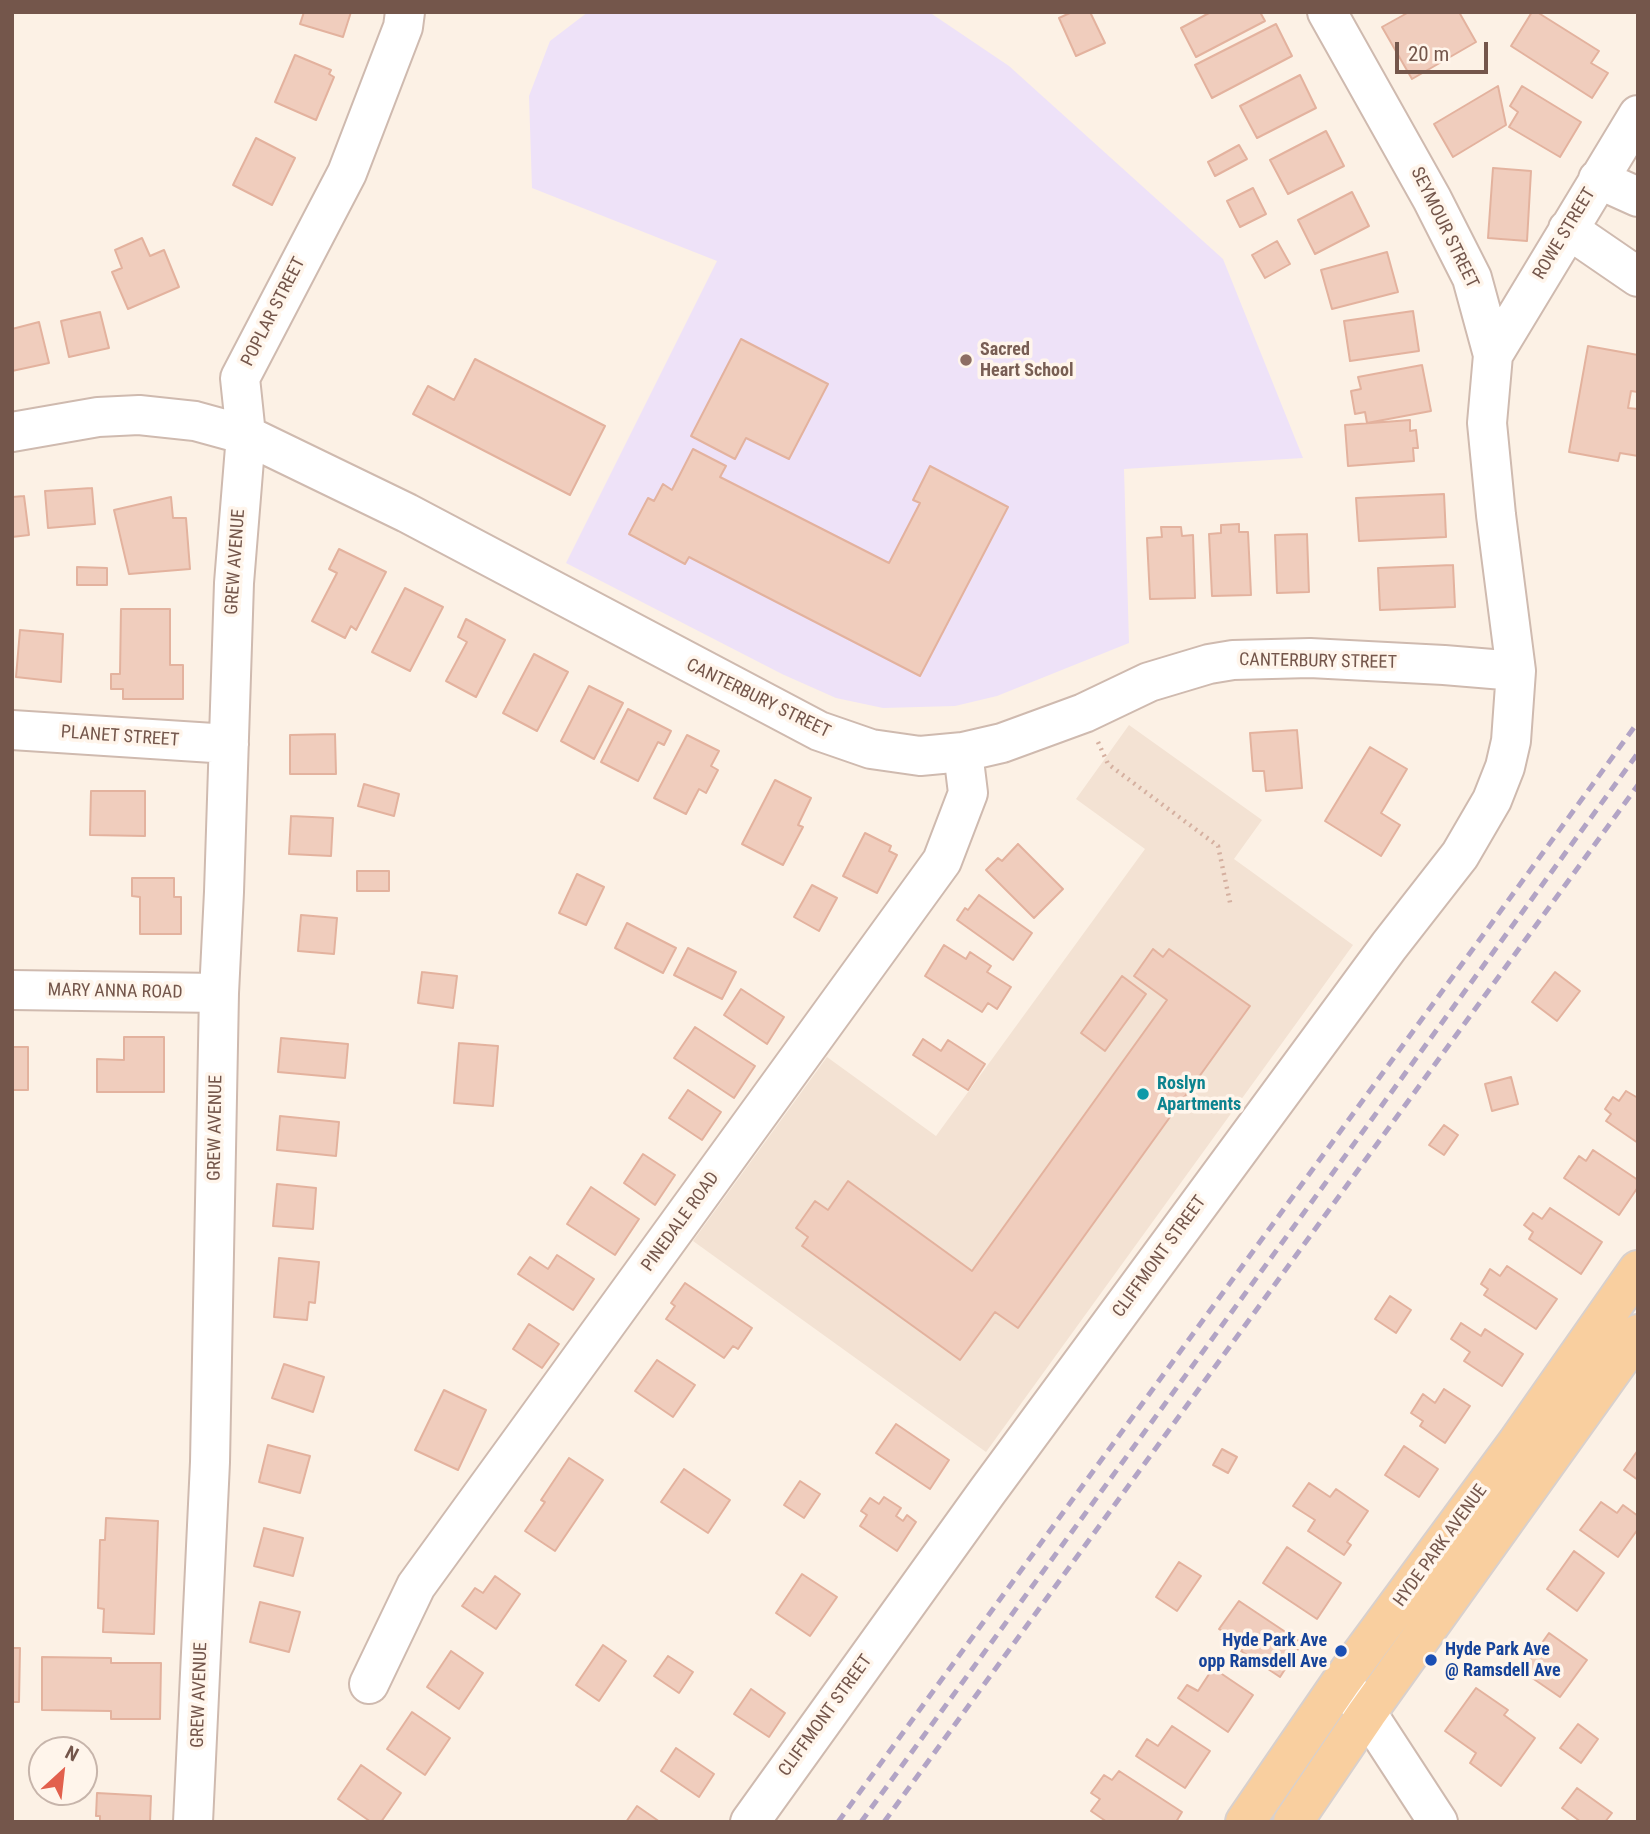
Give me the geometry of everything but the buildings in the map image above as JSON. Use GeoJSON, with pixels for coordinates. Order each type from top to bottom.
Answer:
{"type":"FeatureCollection","features":[{"type":"Feature","properties":{"kind":"main road","name":"HYDE PARK AVENUE"},"geometry":{"type":"LineString","coordinates":[[1245,1822],[1341,1682],[1517,1443],[1638,1270]]}},
{"type":"Feature","properties":{"kind":"main road","name":"HYDE PARK AVENUE"},"geometry":{"type":"LineString","coordinates":[[1293,1822],[1367,1713],[1638,1334]]}},
{"type":"Feature","properties":{"kind":"street","name":"POPLAR STREET"},"geometry":{"type":"LineString","coordinates":[[246,435],[240,378],[348,173],[402,27],[405,12]]}},
{"type":"Feature","properties":{"kind":"street","name":"SEYMOUR STREET"},"geometry":{"type":"LineString","coordinates":[[1327,12],[1432,199],[1472,278],[1493,355],[1487,424],[1516,671]]}},
{"type":"Feature","properties":{"kind":"street","name":"ROWE STREET"},"geometry":{"type":"LineString","coordinates":[[1493,355],[1638,114]]}},
{"type":"Feature","properties":{"kind":"street"},"geometry":{"type":"LineString","coordinates":[[1598,179],[1638,197]]}},
{"type":"Feature","properties":{"kind":"street"},"geometry":{"type":"LineString","coordinates":[[1568,229],[1638,277]]}},
{"type":"Feature","properties":{"kind":"street"},"geometry":{"type":"LineString","coordinates":[[12,432],[98,417],[139,415],[195,421],[246,435]]}},
{"type":"Feature","properties":{"kind":"street","name":"GREW AVENUE"},"geometry":{"type":"LineString","coordinates":[[193,1822],[210,1462],[219,993],[234,583],[246,435]]}},
{"type":"Feature","properties":{"kind":"street","name":"CANTERBURY STREET"},"geometry":{"type":"LineString","coordinates":[[246,435],[407,513],[819,731],[871,749],[920,756],[963,752],[1014,739],[1084,713],[1149,682],[1209,664],[1310,658],[1516,671]]}},
{"type":"Feature","properties":{"kind":"street","name":"CLIFFMONT STREET"},"geometry":{"type":"LineString","coordinates":[[750,1822],[995,1481],[1389,946],[1460,855],[1492,800],[1505,768],[1511,741],[1516,671]]}},
{"type":"Feature","properties":{"kind":"street","name":"PLANET STREET"},"geometry":{"type":"LineString","coordinates":[[12,730],[229,744]]}},
{"type":"Feature","properties":{"kind":"street","name":"PINEDALE ROAD"},"geometry":{"type":"LineString","coordinates":[[369,1684],[416,1586],[942,861],[968,793],[963,752]]}},
{"type":"Feature","properties":{"kind":"street","name":"MARY ANNA ROAD"},"geometry":{"type":"LineString","coordinates":[[12,990],[219,993]]}},
{"type":"Feature","properties":{"kind":"street"},"geometry":{"type":"LineString","coordinates":[[1341,1682],[1367,1713],[1438,1822]]}},
{"type":"Feature","properties":{"kind":"path"},"geometry":{"type":"LineString","coordinates":[[1108,764],[1218,846],[1231,907]]}},
{"type":"Feature","properties":{"kind":"shaded area","name":"Sacred Heart School"},"geometry":{"type":"Polygon","coordinates":[[[588,12],[929,12],[1009,66],[1223,259],[1303,458],[1124,469],[1129,643],[997,696],[955,706],[883,708],[836,698],[782,674],[566,563],[717,261],[532,188],[529,96],[550,41],[588,12]]]}},
{"type":"Feature","properties":{"kind":"shaded area","name":"Roslyn Apartments"},"geometry":{"type":"Polygon","coordinates":[[[1129,725],[1262,820],[1234,859],[1353,945],[986,1452],[693,1241],[827,1057],[936,1136],[1145,849],[1076,799],[1129,725]]]}},
{"type":"Feature","properties":{"kind":"railway"},"geometry":{"type":"LineString","coordinates":[[838,1822],[1638,722]]}},
{"type":"Feature","properties":{"kind":"railway"},"geometry":{"type":"LineString","coordinates":[[861,1822],[1638,753]]}},
{"type":"Feature","properties":{"kind":"railway"},"geometry":{"type":"LineString","coordinates":[[884,1822],[1638,785]]}},
{"type":"Feature","properties":{"kind":"place","name":"Sacred Heart School"},"geometry":{"type":"Point","coordinates":[966,360]}},
{"type":"Feature","properties":{"kind":"place","name":"Roslyn Apartments"},"geometry":{"type":"Point","coordinates":[1143,1094]}},
{"type":"Feature","properties":{"kind":"place","name":"Hyde Park Ave opp Ramsdell Ave"},"geometry":{"type":"Point","coordinates":[1341,1651]}},
{"type":"Feature","properties":{"kind":"place","name":"Hyde Park Ave @ Ramsdell Ave"},"geometry":{"type":"Point","coordinates":[1431,1660]}}]}
